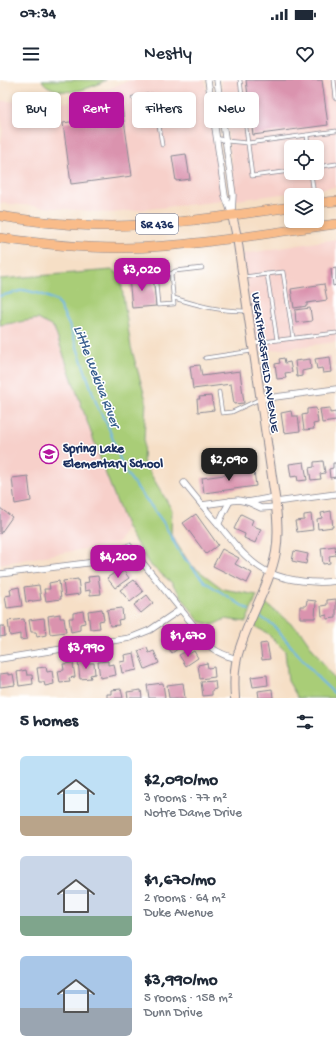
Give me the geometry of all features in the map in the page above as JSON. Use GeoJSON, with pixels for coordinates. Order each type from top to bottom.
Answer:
{"type":"FeatureCollection","features":[{"type":"Feature","properties":{"kind":"main road"},"geometry":{"type":"LineString","coordinates":[[324,202],[336,201]]}},
{"type":"Feature","properties":{"kind":"main road","name":"SR 436"},"geometry":{"type":"LineString","coordinates":[[0,216],[23,220],[66,224],[113,226],[160,223],[284,208]]}},
{"type":"Feature","properties":{"kind":"main road"},"geometry":{"type":"LineString","coordinates":[[0,222],[23,220]]}},
{"type":"Feature","properties":{"kind":"main road","name":"SR 436"},"geometry":{"type":"LineString","coordinates":[[0,238],[66,246],[112,248],[163,246],[336,224]]}},
{"type":"Feature","properties":{"kind":"street","name":"WEATHERSFIELD AVENUE"},"geometry":{"type":"LineString","coordinates":[[218,80],[233,195],[232,215]]}},
{"type":"Feature","properties":{"kind":"street","name":"WEATHERSFIELD AVENUE"},"geometry":{"type":"LineString","coordinates":[[208,83],[225,196],[232,215],[237,237],[276,502],[278,536],[276,552],[270,573],[242,639],[237,659],[234,685],[235,698]]}},
{"type":"Feature","properties":{"kind":"street"},"geometry":{"type":"LineString","coordinates":[[260,399],[336,389]]}},
{"type":"Feature","properties":{"kind":"street"},"geometry":{"type":"LineString","coordinates":[[184,483],[240,551],[270,573],[306,581],[336,581]]}},
{"type":"Feature","properties":{"kind":"street"},"geometry":{"type":"LineString","coordinates":[[202,505],[238,500],[248,502],[276,502],[336,494]]}},
{"type":"Feature","properties":{"kind":"street"},"geometry":{"type":"LineString","coordinates":[[218,525],[230,501]]}},
{"type":"Feature","properties":{"kind":"street"},"geometry":{"type":"LineString","coordinates":[[248,502],[262,508],[276,502]]}},
{"type":"Feature","properties":{"kind":"street"},"geometry":{"type":"LineString","coordinates":[[0,574],[95,562],[109,558],[129,546],[218,653],[237,659]]}},
{"type":"Feature","properties":{"kind":"street"},"geometry":{"type":"LineString","coordinates":[[0,658],[130,638],[150,630],[181,609]]}},
{"type":"Feature","properties":{"kind":"lane"},"geometry":{"type":"LineString","coordinates":[[208,83],[218,80]]}},
{"type":"Feature","properties":{"kind":"lane"},"geometry":{"type":"LineString","coordinates":[[240,80],[252,176],[284,172]]}},
{"type":"Feature","properties":{"kind":"lane"},"geometry":{"type":"LineString","coordinates":[[334,80],[336,98]]}},
{"type":"Feature","properties":{"kind":"lane"},"geometry":{"type":"LineString","coordinates":[[159,128],[162,145]]}},
{"type":"Feature","properties":{"kind":"lane"},"geometry":{"type":"LineString","coordinates":[[217,138],[226,141],[248,143],[336,131]]}},
{"type":"Feature","properties":{"kind":"lane"},"geometry":{"type":"LineString","coordinates":[[307,135],[307,140]]}},
{"type":"Feature","properties":{"kind":"lane"},"geometry":{"type":"LineString","coordinates":[[324,166],[336,164]]}},
{"type":"Feature","properties":{"kind":"lane"},"geometry":{"type":"LineString","coordinates":[[171,274],[174,304],[158,305],[155,272],[171,274],[175,271],[202,268]]}},
{"type":"Feature","properties":{"kind":"lane"},"geometry":{"type":"LineString","coordinates":[[243,277],[283,272],[292,338]]}},
{"type":"Feature","properties":{"kind":"lane"},"geometry":{"type":"LineString","coordinates":[[267,274],[277,340]]}},
{"type":"Feature","properties":{"kind":"lane"},"geometry":{"type":"LineString","coordinates":[[174,298],[226,311],[248,311]]}},
{"type":"Feature","properties":{"kind":"lane"},"geometry":{"type":"LineString","coordinates":[[205,358],[277,340],[336,333]]}},
{"type":"Feature","properties":{"kind":"lane"},"geometry":{"type":"LineString","coordinates":[[219,392],[222,413],[232,412],[260,399]]}},
{"type":"Feature","properties":{"kind":"shaded area"},"geometry":{"type":"Polygon","coordinates":[[[130,80],[205,80],[207,92],[204,92],[204,128],[212,128],[223,201],[110,213],[0,203],[0,148],[3,128],[0,101],[12,101],[12,128],[61,128],[61,102],[69,102],[69,128],[124,128],[124,92],[99,92],[130,80]]]}},
{"type":"Feature","properties":{"kind":"shaded area"},"geometry":{"type":"Polygon","coordinates":[[[221,80],[336,80],[336,187],[324,189],[284,188],[284,194],[236,200],[227,128],[259,128],[259,92],[222,92],[221,80]]]}},
{"type":"Feature","properties":{"kind":"shaded area"},"geometry":{"type":"Polygon","coordinates":[[[336,239],[336,342],[257,352],[243,254],[336,239]]]}},
{"type":"Feature","properties":{"kind":"shaded area","name":"Spring Lake Elementary School"},"geometry":{"type":"Polygon","coordinates":[[[38,319],[54,328],[105,472],[127,528],[118,543],[0,564],[0,325],[38,319]]]}},
{"type":"Feature","properties":{"kind":"green space"},"geometry":{"type":"Polygon","coordinates":[[[42,80],[106,80],[83,89],[67,92],[52,88],[42,80]]]}},
{"type":"Feature","properties":{"kind":"green space"},"geometry":{"type":"Polygon","coordinates":[[[112,270],[120,275],[131,347],[146,400],[143,461],[172,510],[171,535],[190,564],[223,589],[257,595],[246,622],[225,619],[213,625],[199,621],[171,582],[149,564],[127,528],[105,472],[54,328],[38,319],[0,325],[0,279],[112,270]]]}},
{"type":"Feature","properties":{"kind":"green space"},"geometry":{"type":"Polygon","coordinates":[[[263,601],[301,632],[336,682],[336,698],[298,698],[288,681],[285,651],[267,633],[252,625],[263,601]]]}},
{"type":"Feature","properties":{"kind":"building"},"geometry":{"type":"Polygon","coordinates":[[[246,80],[322,80],[328,125],[253,135],[252,128],[259,128],[259,92],[248,92],[246,80]]]}},
{"type":"Feature","properties":{"kind":"building"},"geometry":{"type":"Polygon","coordinates":[[[124,120],[132,176],[71,184],[63,123],[69,122],[69,128],[124,128],[124,120]]]}},
{"type":"Feature","properties":{"kind":"building"},"geometry":{"type":"Polygon","coordinates":[[[186,154],[190,179],[176,181],[172,156],[186,154]]]}},
{"type":"Feature","properties":{"kind":"building"},"geometry":{"type":"Polygon","coordinates":[[[336,268],[336,285],[333,286],[331,269],[336,268]]]}},
{"type":"Feature","properties":{"kind":"building"},"geometry":{"type":"Polygon","coordinates":[[[153,275],[156,306],[132,308],[129,277],[153,275]]]}},
{"type":"Feature","properties":{"kind":"building"},"geometry":{"type":"Polygon","coordinates":[[[324,284],[327,300],[307,303],[307,306],[294,308],[291,289],[324,284]]]}},
{"type":"Feature","properties":{"kind":"building"},"geometry":{"type":"Polygon","coordinates":[[[310,308],[312,321],[296,323],[295,310],[310,308]]]}},
{"type":"Feature","properties":{"kind":"building"},"geometry":{"type":"Polygon","coordinates":[[[330,357],[332,372],[323,373],[322,368],[317,369],[315,359],[330,357]]]}},
{"type":"Feature","properties":{"kind":"building"},"geometry":{"type":"Polygon","coordinates":[[[284,358],[285,363],[290,362],[292,372],[285,373],[286,378],[277,379],[275,364],[280,363],[279,359],[284,358]]]}},
{"type":"Feature","properties":{"kind":"building"},"geometry":{"type":"Polygon","coordinates":[[[310,359],[311,369],[302,371],[302,376],[297,377],[295,361],[310,359]]]}},
{"type":"Feature","properties":{"kind":"building"},"geometry":{"type":"Polygon","coordinates":[[[200,365],[202,376],[240,371],[244,403],[234,404],[231,384],[193,389],[190,366],[200,365]]]}},
{"type":"Feature","properties":{"kind":"building"},"geometry":{"type":"Polygon","coordinates":[[[211,396],[214,410],[198,412],[197,399],[200,399],[199,397],[211,396]]]}},
{"type":"Feature","properties":{"kind":"building"},"geometry":{"type":"Polygon","coordinates":[[[316,408],[318,423],[313,424],[314,429],[304,430],[302,415],[307,414],[307,409],[316,408]]]}},
{"type":"Feature","properties":{"kind":"building"},"geometry":{"type":"Polygon","coordinates":[[[330,408],[330,413],[336,412],[336,421],[322,423],[320,409],[330,408]]]}},
{"type":"Feature","properties":{"kind":"building"},"geometry":{"type":"Polygon","coordinates":[[[291,411],[292,416],[298,416],[300,431],[284,433],[281,413],[291,411]]]}},
{"type":"Feature","properties":{"kind":"building"},"geometry":{"type":"Polygon","coordinates":[[[323,461],[325,473],[320,474],[321,479],[311,480],[309,468],[314,467],[314,462],[323,461]]]}},
{"type":"Feature","properties":{"kind":"building"},"geometry":{"type":"Polygon","coordinates":[[[304,462],[307,480],[298,481],[297,476],[291,477],[289,464],[304,462]]]}},
{"type":"Feature","properties":{"kind":"building"},"geometry":{"type":"Polygon","coordinates":[[[333,463],[336,463],[336,477],[330,478],[329,469],[333,468],[333,463]]]}},
{"type":"Feature","properties":{"kind":"building"},"geometry":{"type":"Polygon","coordinates":[[[254,471],[256,486],[204,493],[202,478],[254,471]]]}},
{"type":"Feature","properties":{"kind":"building"},"geometry":{"type":"Polygon","coordinates":[[[28,476],[31,501],[15,504],[12,478],[28,476]]]}},
{"type":"Feature","properties":{"kind":"building"},"geometry":{"type":"Polygon","coordinates":[[[0,508],[12,517],[0,534],[0,508]]]}},
{"type":"Feature","properties":{"kind":"building"},"geometry":{"type":"Polygon","coordinates":[[[331,511],[333,527],[318,529],[317,519],[322,518],[321,513],[331,511]]]}},
{"type":"Feature","properties":{"kind":"building"},"geometry":{"type":"Polygon","coordinates":[[[196,514],[218,545],[206,554],[183,523],[196,514]]]}},
{"type":"Feature","properties":{"kind":"building"},"geometry":{"type":"Polygon","coordinates":[[[241,514],[253,520],[251,525],[261,529],[255,543],[244,538],[245,534],[234,529],[241,514]]]}},
{"type":"Feature","properties":{"kind":"building"},"geometry":{"type":"Polygon","coordinates":[[[311,514],[313,530],[297,532],[295,521],[304,520],[304,515],[311,514]]]}},
{"type":"Feature","properties":{"kind":"building"},"geometry":{"type":"Polygon","coordinates":[[[335,546],[336,555],[329,556],[330,563],[323,564],[321,548],[335,546]]]}},
{"type":"Feature","properties":{"kind":"building"},"geometry":{"type":"Polygon","coordinates":[[[222,549],[239,558],[235,564],[252,573],[247,583],[213,566],[222,549]]]}},
{"type":"Feature","properties":{"kind":"building"},"geometry":{"type":"Polygon","coordinates":[[[294,551],[308,554],[306,564],[292,561],[294,551]]]}},
{"type":"Feature","properties":{"kind":"building"},"geometry":{"type":"Polygon","coordinates":[[[117,571],[119,574],[124,571],[129,578],[115,588],[107,578],[117,571]]]}},
{"type":"Feature","properties":{"kind":"building"},"geometry":{"type":"Polygon","coordinates":[[[98,576],[101,594],[90,595],[90,590],[85,591],[84,583],[89,582],[88,577],[98,576]]]}},
{"type":"Feature","properties":{"kind":"building"},"geometry":{"type":"Polygon","coordinates":[[[78,579],[80,594],[65,596],[63,581],[78,579]]]}},
{"type":"Feature","properties":{"kind":"building"},"geometry":{"type":"Polygon","coordinates":[[[134,580],[143,592],[130,602],[120,590],[134,580]]]}},
{"type":"Feature","properties":{"kind":"building"},"geometry":{"type":"Polygon","coordinates":[[[59,581],[61,599],[46,601],[44,589],[50,589],[49,583],[59,581]]]}},
{"type":"Feature","properties":{"kind":"building"},"geometry":{"type":"Polygon","coordinates":[[[39,585],[41,600],[26,602],[24,587],[39,585]]]}},
{"type":"Feature","properties":{"kind":"building"},"geometry":{"type":"Polygon","coordinates":[[[19,587],[22,606],[7,608],[5,596],[11,595],[10,589],[19,587]]]}},
{"type":"Feature","properties":{"kind":"building"},"geometry":{"type":"Polygon","coordinates":[[[147,595],[153,603],[141,613],[134,605],[147,595]]]}},
{"type":"Feature","properties":{"kind":"building"},"geometry":{"type":"Polygon","coordinates":[[[336,599],[336,618],[327,619],[327,615],[322,616],[321,606],[327,605],[327,600],[336,599]]]}},
{"type":"Feature","properties":{"kind":"building"},"geometry":{"type":"Polygon","coordinates":[[[307,600],[316,601],[315,618],[300,618],[300,606],[306,606],[307,600]]]}},
{"type":"Feature","properties":{"kind":"building"},"geometry":{"type":"Polygon","coordinates":[[[122,608],[123,619],[118,620],[119,625],[110,626],[107,610],[122,608]]]}},
{"type":"Feature","properties":{"kind":"building"},"geometry":{"type":"Polygon","coordinates":[[[102,609],[104,620],[99,621],[100,628],[90,629],[88,611],[102,609]]]}},
{"type":"Feature","properties":{"kind":"building"},"geometry":{"type":"Polygon","coordinates":[[[83,611],[85,623],[80,624],[80,630],[71,632],[69,618],[73,618],[73,613],[83,611]]]}},
{"type":"Feature","properties":{"kind":"building"},"geometry":{"type":"Polygon","coordinates":[[[60,614],[60,618],[64,618],[66,632],[50,634],[48,616],[60,614]]]}},
{"type":"Feature","properties":{"kind":"building"},"geometry":{"type":"Polygon","coordinates":[[[44,618],[46,635],[37,637],[36,632],[31,632],[29,620],[44,618]]]}},
{"type":"Feature","properties":{"kind":"building"},"geometry":{"type":"Polygon","coordinates":[[[24,619],[27,639],[20,640],[20,634],[10,636],[8,621],[24,619]]]}},
{"type":"Feature","properties":{"kind":"building"},"geometry":{"type":"Polygon","coordinates":[[[0,626],[4,626],[5,636],[0,637],[0,626]]]}},
{"type":"Feature","properties":{"kind":"building"},"geometry":{"type":"Polygon","coordinates":[[[177,630],[182,638],[178,641],[182,646],[172,653],[163,640],[177,630]]]}},
{"type":"Feature","properties":{"kind":"building"},"geometry":{"type":"Polygon","coordinates":[[[267,643],[270,659],[262,660],[260,644],[267,643]]]}},
{"type":"Feature","properties":{"kind":"building"},"geometry":{"type":"Polygon","coordinates":[[[147,648],[149,653],[154,651],[159,663],[145,669],[138,651],[147,648]]]}},
{"type":"Feature","properties":{"kind":"building"},"geometry":{"type":"Polygon","coordinates":[[[187,651],[189,654],[194,651],[198,658],[186,666],[179,655],[187,651]]]}},
{"type":"Feature","properties":{"kind":"building"},"geometry":{"type":"Polygon","coordinates":[[[134,653],[137,670],[122,673],[120,662],[125,661],[124,655],[134,653]]]}},
{"type":"Feature","properties":{"kind":"building"},"geometry":{"type":"Polygon","coordinates":[[[88,661],[88,663],[94,663],[95,674],[90,675],[91,678],[80,679],[78,662],[88,661]]]}},
{"type":"Feature","properties":{"kind":"building"},"geometry":{"type":"Polygon","coordinates":[[[108,661],[108,665],[114,664],[116,675],[100,678],[98,662],[108,661]]]}},
{"type":"Feature","properties":{"kind":"building"},"geometry":{"type":"Polygon","coordinates":[[[73,663],[75,677],[69,678],[70,682],[60,683],[58,671],[64,670],[63,664],[73,663]]]}},
{"type":"Feature","properties":{"kind":"building"},"geometry":{"type":"Polygon","coordinates":[[[207,663],[208,668],[214,667],[215,677],[200,679],[198,665],[207,663]]]}},
{"type":"Feature","properties":{"kind":"building"},"geometry":{"type":"Polygon","coordinates":[[[46,667],[47,672],[52,671],[54,684],[45,686],[44,682],[39,682],[37,668],[46,667]]]}},
{"type":"Feature","properties":{"kind":"building"},"geometry":{"type":"Polygon","coordinates":[[[26,670],[27,675],[32,675],[33,684],[19,686],[17,672],[26,670]]]}},
{"type":"Feature","properties":{"kind":"building"},"geometry":{"type":"Polygon","coordinates":[[[8,673],[8,675],[13,674],[15,685],[0,687],[0,674],[8,673]]]}},
{"type":"Feature","properties":{"kind":"building"},"geometry":{"type":"Polygon","coordinates":[[[267,675],[268,685],[253,687],[251,677],[267,675]]]}},
{"type":"Feature","properties":{"kind":"building"},"geometry":{"type":"Polygon","coordinates":[[[215,681],[216,689],[212,690],[212,695],[203,696],[201,682],[215,681]]]}},
{"type":"Feature","properties":{"kind":"building"},"geometry":{"type":"Polygon","coordinates":[[[163,683],[165,698],[149,698],[147,685],[163,683]]]}},
{"type":"Feature","properties":{"kind":"building"},"geometry":{"type":"Polygon","coordinates":[[[183,683],[185,698],[169,698],[167,685],[183,683]]]}},
{"type":"Feature","properties":{"kind":"building"},"geometry":{"type":"Polygon","coordinates":[[[121,689],[123,698],[107,698],[107,694],[111,694],[111,690],[121,689]]]}},
{"type":"Feature","properties":{"kind":"building"},"geometry":{"type":"Polygon","coordinates":[[[272,689],[273,698],[259,698],[258,691],[272,689]]]}},
{"type":"Feature","properties":{"kind":"building"},"geometry":{"type":"Polygon","coordinates":[[[141,690],[142,698],[128,698],[127,692],[141,690]]]}},
{"type":"Feature","properties":{"kind":"waterway","name":"Little Wekiva River"},"geometry":{"type":"LineString","coordinates":[[0,296],[24,290],[41,294],[57,301],[70,327],[98,408],[108,426],[124,470],[163,522],[180,553],[205,582],[249,610]]}},
{"type":"Feature","properties":{"kind":"waterway","name":"Little Wekiva River"},"geometry":{"type":"LineString","coordinates":[[259,616],[273,625],[319,679],[336,695]]}},
{"type":"Feature","properties":{"kind":"place","name":"Spring Lake Elementary School"},"geometry":{"type":"Point","coordinates":[49,454]}}]}
